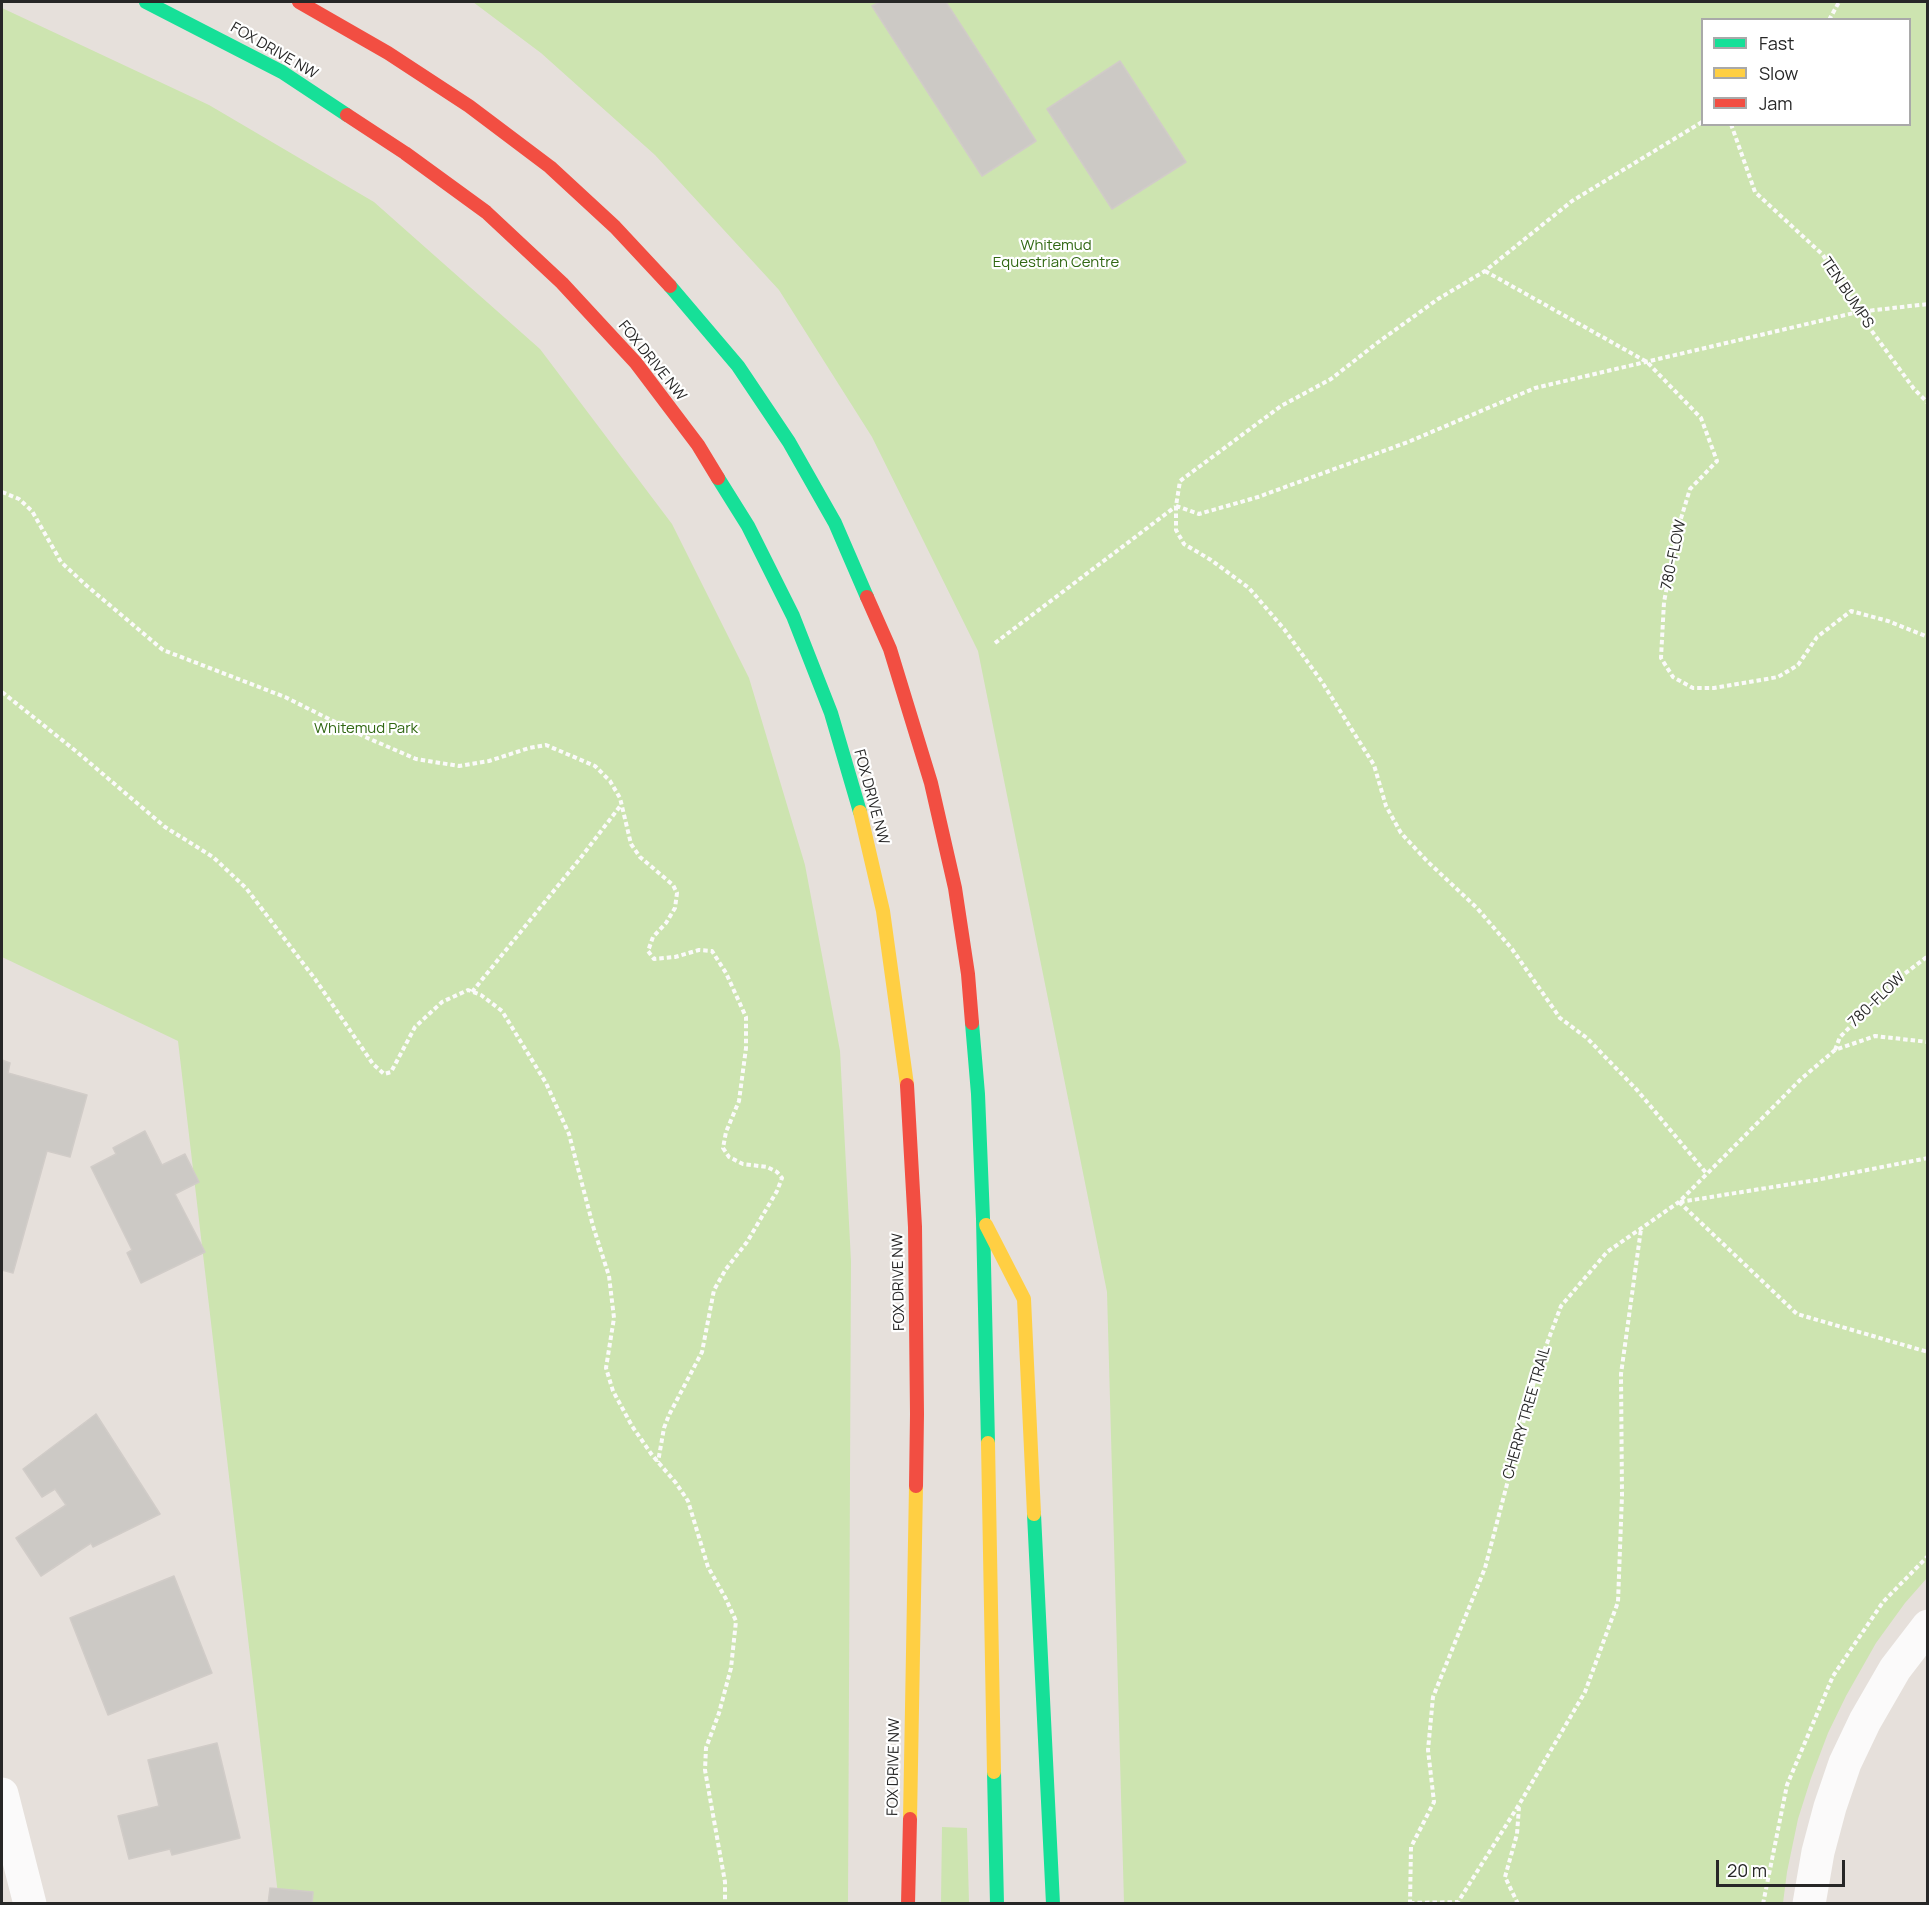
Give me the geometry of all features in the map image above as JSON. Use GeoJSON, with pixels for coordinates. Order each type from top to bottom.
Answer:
{"type":"FeatureCollection","features":[{"type":"Feature","properties":{"kind":"main road","name":"FOX DRIVE NW"},"geometry":{"type":"LineString","coordinates":[[146,2],[282,72],[405,153],[486,212],[562,283],[636,363],[698,445],[748,526],[794,616],[831,713],[860,812],[883,912],[906,1068],[915,1227],[917,1414],[908,1904]]}},
{"type":"Feature","properties":{"kind":"main road"},"geometry":{"type":"LineString","coordinates":[[299,2],[388,52],[469,106],[550,167],[615,227],[678,294],[738,366],[789,442],[835,523],[890,649],[931,783],[955,888],[968,974],[977,1083],[983,1219],[997,1904]]}},
{"type":"Feature","properties":{"kind":"main road"},"geometry":{"type":"LineString","coordinates":[[983,1219],[1024,1299],[1053,1904]]}},
{"type":"Feature","properties":{"kind":"street"},"geometry":{"type":"LineString","coordinates":[[1809,1904],[1818,1852],[1845,1763],[1865,1721],[1895,1669],[1928,1626]]}},
{"type":"Feature","properties":{"kind":"street"},"geometry":{"type":"LineString","coordinates":[[2,1794],[30,1904]]}},
{"type":"Feature","properties":{"kind":"path"},"geometry":{"type":"LineString","coordinates":[[1830,18],[1839,2]]}},
{"type":"Feature","properties":{"kind":"path"},"geometry":{"type":"LineString","coordinates":[[1701,123],[1572,201],[1485,271],[1438,299],[1331,379],[1281,406],[1180,481],[1176,506],[1176,530],[1184,544],[1211,560],[1249,588],[1284,629],[1322,682],[1374,765],[1386,806],[1401,833],[1477,908],[1512,949],[1560,1018],[1587,1038],[1637,1090],[1707,1174]]}},
{"type":"Feature","properties":{"kind":"path","name":"TEN BUMPS"},"geometry":{"type":"LineString","coordinates":[[1732,126],[1755,192],[1822,255],[1858,312],[1914,390],[1928,403]]}},
{"type":"Feature","properties":{"kind":"path","name":"780-FLOW"},"geometry":{"type":"LineString","coordinates":[[1485,271],[1647,362],[1701,418],[1717,461],[1690,489],[1679,525],[1664,602],[1661,658],[1673,677],[1693,688],[1714,688],[1778,677],[1798,664],[1817,637],[1851,611],[1888,621],[1928,637]]}},
{"type":"Feature","properties":{"kind":"path"},"geometry":{"type":"LineString","coordinates":[[1176,506],[1199,514],[1258,497],[1408,442],[1535,388],[1858,312],[1928,304]]}},
{"type":"Feature","properties":{"kind":"path"},"geometry":{"type":"LineString","coordinates":[[2,492],[19,499],[32,511],[61,562],[164,650],[285,697],[363,736],[416,759],[459,766],[489,761],[546,745],[595,766],[610,781],[620,798],[631,844],[640,857],[673,885],[677,893],[675,908],[666,923],[653,937],[648,951],[654,959],[675,957],[699,950],[712,951],[726,973],[746,1017],[746,1048],[739,1101],[726,1132],[723,1149],[729,1157],[743,1164],[767,1167],[777,1172],[782,1178],[777,1191],[747,1242],[726,1269],[714,1290],[702,1352],[669,1415],[664,1428],[658,1462]]}},
{"type":"Feature","properties":{"kind":"path"},"geometry":{"type":"LineString","coordinates":[[995,643],[1176,506]]}},
{"type":"Feature","properties":{"kind":"path"},"geometry":{"type":"LineString","coordinates":[[2,692],[165,826],[213,857],[246,888],[315,979],[373,1064],[384,1074],[391,1072],[415,1027],[442,1002],[468,990],[481,995],[502,1011],[546,1083],[570,1134],[593,1226],[609,1276],[614,1318],[606,1368],[613,1391],[632,1426],[688,1501],[708,1567],[736,1621],[731,1668],[719,1713],[706,1748],[705,1770],[725,1882],[725,1904]]}},
{"type":"Feature","properties":{"kind":"path"},"geometry":{"type":"LineString","coordinates":[[472,992],[621,805]]}},
{"type":"Feature","properties":{"kind":"path","name":"780-FLOW"},"geometry":{"type":"LineString","coordinates":[[1835,1050],[1840,1037],[1899,978],[1928,956]]}},
{"type":"Feature","properties":{"kind":"path","name":"CHERRY TREE TRAIL"},"geometry":{"type":"LineString","coordinates":[[1410,1903],[1411,1846],[1434,1802],[1428,1750],[1433,1696],[1485,1568],[1537,1370],[1561,1306],[1607,1252],[1679,1202],[1801,1079],[1835,1050],[1875,1036],[1928,1042]]}},
{"type":"Feature","properties":{"kind":"path"},"geometry":{"type":"LineString","coordinates":[[1679,1202],[1816,1180],[1928,1158]]}},
{"type":"Feature","properties":{"kind":"path"},"geometry":{"type":"LineString","coordinates":[[1679,1202],[1797,1314],[1928,1352]]}},
{"type":"Feature","properties":{"kind":"path"},"geometry":{"type":"LineString","coordinates":[[1410,1903],[1458,1902],[1520,1803],[1585,1692],[1618,1602],[1622,1495],[1621,1374],[1641,1228]]}},
{"type":"Feature","properties":{"kind":"path"},"geometry":{"type":"LineString","coordinates":[[1518,1904],[1505,1877],[1517,1834],[1520,1803]]}},
{"type":"Feature","properties":{"kind":"green space","name":"Whitemud Equestrian Centre"},"geometry":{"type":"Polygon","coordinates":[[[473,2],[1927,2],[1927,1578],[1905,1603],[1876,1643],[1828,1733],[1798,1819],[1783,1903],[1124,1903],[1107,1292],[978,651],[872,437],[779,290],[655,155],[541,53],[473,2]]]}},
{"type":"Feature","properties":{"kind":"green space","name":"Whitemud Park"},"geometry":{"type":"Polygon","coordinates":[[[2,8],[209,105],[374,202],[540,349],[672,524],[749,678],[805,865],[840,1051],[851,1261],[848,1903],[279,1903],[178,1041],[2,957],[2,8]]]}},
{"type":"Feature","properties":{"kind":"green space"},"geometry":{"type":"Polygon","coordinates":[[[942,1827],[967,1828],[969,1903],[941,1903],[942,1827]]]}},
{"type":"Feature","properties":{"kind":"building"},"geometry":{"type":"Polygon","coordinates":[[[880,2],[946,2],[1036,141],[982,176],[872,6],[880,2]]]}},
{"type":"Feature","properties":{"kind":"building"},"geometry":{"type":"Polygon","coordinates":[[[1120,61],[1186,162],[1112,209],[1047,109],[1120,61]]]}},
{"type":"Feature","properties":{"kind":"building"},"geometry":{"type":"Polygon","coordinates":[[[2,1060],[10,1063],[8,1073],[87,1095],[70,1157],[47,1151],[13,1273],[2,1270],[2,1060]]]}},
{"type":"Feature","properties":{"kind":"building"},"geometry":{"type":"Polygon","coordinates":[[[145,1131],[162,1165],[185,1154],[199,1182],[175,1194],[205,1252],[141,1283],[127,1253],[132,1250],[91,1167],[116,1154],[113,1148],[145,1131]]]}},
{"type":"Feature","properties":{"kind":"building"},"geometry":{"type":"Polygon","coordinates":[[[96,1414],[160,1514],[93,1547],[91,1543],[41,1576],[16,1538],[66,1505],[55,1489],[42,1497],[23,1469],[96,1414]]]}},
{"type":"Feature","properties":{"kind":"building"},"geometry":{"type":"Polygon","coordinates":[[[174,1576],[212,1673],[108,1715],[70,1618],[174,1576]]]}},
{"type":"Feature","properties":{"kind":"building"},"geometry":{"type":"Polygon","coordinates":[[[217,1743],[240,1838],[172,1855],[170,1849],[129,1859],[118,1816],[159,1806],[148,1760],[217,1743]]]}},
{"type":"Feature","properties":{"kind":"building"},"geometry":{"type":"Polygon","coordinates":[[[270,1888],[313,1892],[312,1904],[268,1904],[270,1888]]]}},
{"type":"Feature","properties":{"kind":"traffic: fast"},"geometry":{"type":"LineString","coordinates":[[146,2],[282,72],[347,115]]}},
{"type":"Feature","properties":{"kind":"traffic: fast"},"geometry":{"type":"LineString","coordinates":[[670,286],[738,366],[789,442],[835,523],[867,597]]}},
{"type":"Feature","properties":{"kind":"traffic: fast"},"geometry":{"type":"LineString","coordinates":[[718,478],[748,526],[793,616],[831,713],[860,812]]}},
{"type":"Feature","properties":{"kind":"traffic: fast"},"geometry":{"type":"LineString","coordinates":[[972,1023],[978,1094],[983,1219],[988,1443]]}},
{"type":"Feature","properties":{"kind":"traffic: fast"},"geometry":{"type":"LineString","coordinates":[[1034,1514],[1053,1904]]}},
{"type":"Feature","properties":{"kind":"traffic: fast"},"geometry":{"type":"LineString","coordinates":[[994,1772],[997,1904]]}},
{"type":"Feature","properties":{"kind":"traffic: slow"},"geometry":{"type":"LineString","coordinates":[[860,812],[883,911],[907,1085]]}},
{"type":"Feature","properties":{"kind":"traffic: slow"},"geometry":{"type":"LineString","coordinates":[[986,1225],[1024,1299],[1034,1514]]}},
{"type":"Feature","properties":{"kind":"traffic: slow"},"geometry":{"type":"LineString","coordinates":[[988,1443],[994,1772]]}},
{"type":"Feature","properties":{"kind":"traffic: slow"},"geometry":{"type":"LineString","coordinates":[[910,1819],[916,1486]]}},
{"type":"Feature","properties":{"kind":"traffic: jam"},"geometry":{"type":"LineString","coordinates":[[299,2],[388,53],[469,106],[550,167],[615,227],[670,286]]}},
{"type":"Feature","properties":{"kind":"traffic: jam"},"geometry":{"type":"LineString","coordinates":[[347,115],[405,153],[486,212],[562,283],[636,363],[698,445],[718,478]]}},
{"type":"Feature","properties":{"kind":"traffic: jam"},"geometry":{"type":"LineString","coordinates":[[867,597],[890,649],[931,783],[955,888],[968,974],[972,1023]]}},
{"type":"Feature","properties":{"kind":"traffic: jam"},"geometry":{"type":"LineString","coordinates":[[907,1085],[915,1227],[916,1486]]}},
{"type":"Feature","properties":{"kind":"traffic: jam"},"geometry":{"type":"LineString","coordinates":[[908,1904],[910,1819]]}}]}
